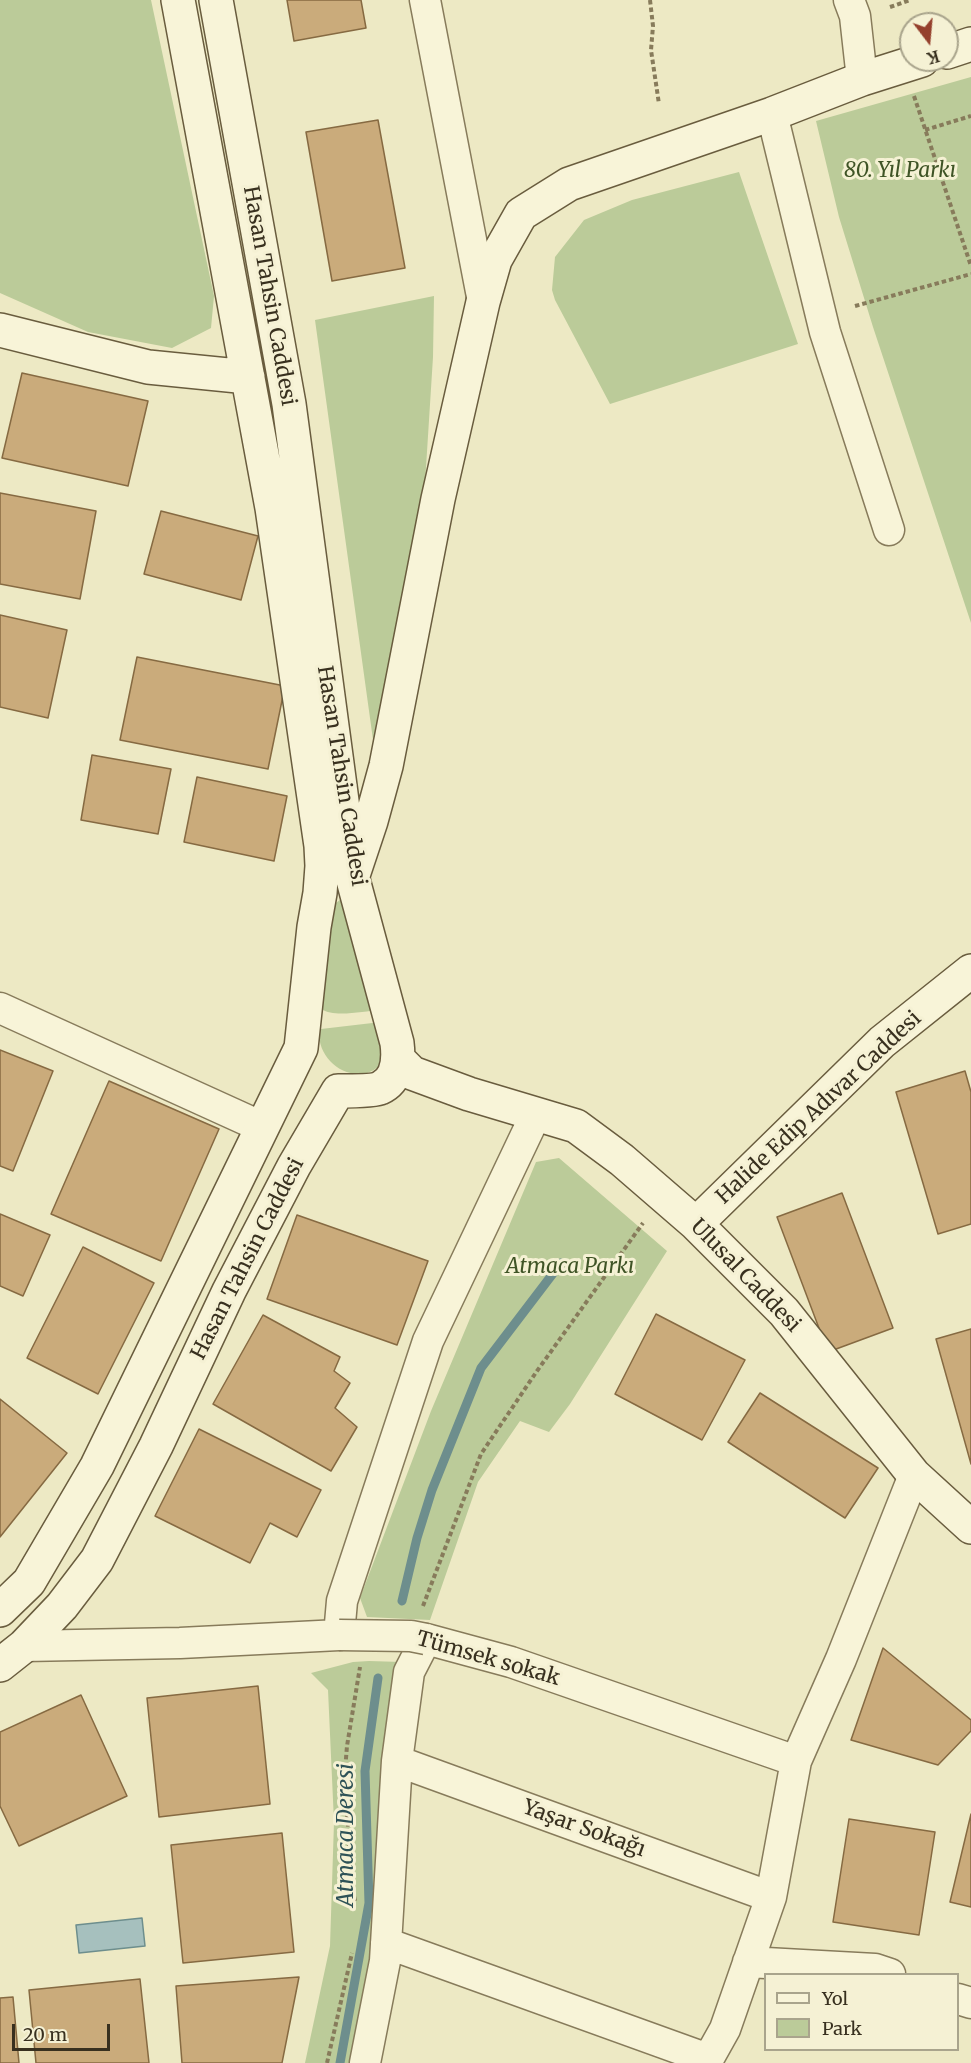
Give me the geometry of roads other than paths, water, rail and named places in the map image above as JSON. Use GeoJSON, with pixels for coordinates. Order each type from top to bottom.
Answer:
{"type":"FeatureCollection","features":[{"type":"Feature","properties":{"kind":"main road","name":"Hasan Tahsin Caddesi"},"geometry":{"type":"LineString","coordinates":[[0,1610],[29,1582],[97,1466],[301,1048],[314,927],[320,893],[321,846],[272,508],[178,0]]}},
{"type":"Feature","properties":{"kind":"main road","name":"Hasan Tahsin Caddesi"},"geometry":{"type":"LineString","coordinates":[[216,0],[289,404],[352,876],[398,1043],[399,1060]]}},
{"type":"Feature","properties":{"kind":"main road"},"geometry":{"type":"LineString","coordinates":[[320,893],[328,879],[341,874],[352,876],[371,821],[386,766],[438,499],[483,302],[495,260],[521,214],[569,184],[772,114],[862,79],[917,75]]}},
{"type":"Feature","properties":{"kind":"main road"},"geometry":{"type":"LineString","coordinates":[[0,330],[148,368],[248,376]]}},
{"type":"Feature","properties":{"kind":"main road","name":"Halide Edip Adıvar Caddesi"},"geometry":{"type":"LineString","coordinates":[[696,1224],[882,1042],[971,971]]}},
{"type":"Feature","properties":{"kind":"main road"},"geometry":{"type":"LineString","coordinates":[[301,1048],[309,1065],[322,1081],[338,1091],[380,1088],[469,1094]]}},
{"type":"Feature","properties":{"kind":"main road"},"geometry":{"type":"LineString","coordinates":[[380,1088],[393,1077],[399,1060],[412,1073],[469,1094]]}},
{"type":"Feature","properties":{"kind":"main road","name":"Hasan Tahsin Caddesi"},"geometry":{"type":"LineString","coordinates":[[12,1656],[62,1606],[97,1560],[156,1446],[229,1291],[294,1166],[338,1091]]}},
{"type":"Feature","properties":{"kind":"main road","name":"Ulusal Caddesi"},"geometry":{"type":"LineString","coordinates":[[469,1094],[576,1126],[622,1160],[696,1224],[784,1312],[914,1475],[971,1527]]}},
{"type":"Feature","properties":{"kind":"street"},"geometry":{"type":"LineString","coordinates":[[426,0],[483,302]]}},
{"type":"Feature","properties":{"kind":"street"},"geometry":{"type":"LineString","coordinates":[[849,0],[855,16],[862,79]]}},
{"type":"Feature","properties":{"kind":"street"},"geometry":{"type":"LineString","coordinates":[[772,114],[825,332],[890,530]]}},
{"type":"Feature","properties":{"kind":"street"},"geometry":{"type":"LineString","coordinates":[[0,1008],[262,1127]]}},
{"type":"Feature","properties":{"kind":"street"},"geometry":{"type":"LineString","coordinates":[[339,1635],[342,1602],[428,1341],[536,1114]]}},
{"type":"Feature","properties":{"kind":"street"},"geometry":{"type":"LineString","coordinates":[[386,1943],[707,2061],[724,2029],[771,1897],[796,1761],[841,1659],[914,1475]]}},
{"type":"Feature","properties":{"kind":"street","name":"Tümsek sokak"},"geometry":{"type":"LineString","coordinates":[[12,1656],[180,1642],[339,1635],[411,1636],[511,1662],[796,1761]]}},
{"type":"Feature","properties":{"kind":"street"},"geometry":{"type":"LineString","coordinates":[[365,2063],[385,1961],[397,1761],[409,1672],[426,1640]]}},
{"type":"Feature","properties":{"kind":"street","name":"Yaşar Sokağı"},"geometry":{"type":"LineString","coordinates":[[397,1761],[771,1897]]}},
{"type":"Feature","properties":{"kind":"street"},"geometry":{"type":"LineString","coordinates":[[748,1962],[874,1969],[887,1973]]}},
{"type":"Feature","properties":{"kind":"water"},"geometry":{"type":"Polygon","coordinates":[[[142,1918],[145,1946],[79,1953],[76,1925],[142,1918]]]}},
{"type":"Feature","properties":{"kind":"waterway","name":"Atmaca Deresi"},"geometry":{"type":"LineString","coordinates":[[402,1601],[417,1538],[432,1490],[481,1368],[561,1263]]}},
{"type":"Feature","properties":{"kind":"waterway","name":"Atmaca Deresi"},"geometry":{"type":"LineString","coordinates":[[340,2063],[369,1903],[365,1771],[378,1678]]}},
{"type":"Feature","properties":{"kind":"park label","name":"80. Yıl Parkı"},"geometry":{"type":"Point","coordinates":[900,171]}},
{"type":"Feature","properties":{"kind":"park label","name":"Atmaca Parkı"},"geometry":{"type":"Point","coordinates":[570,1267]}}]}
